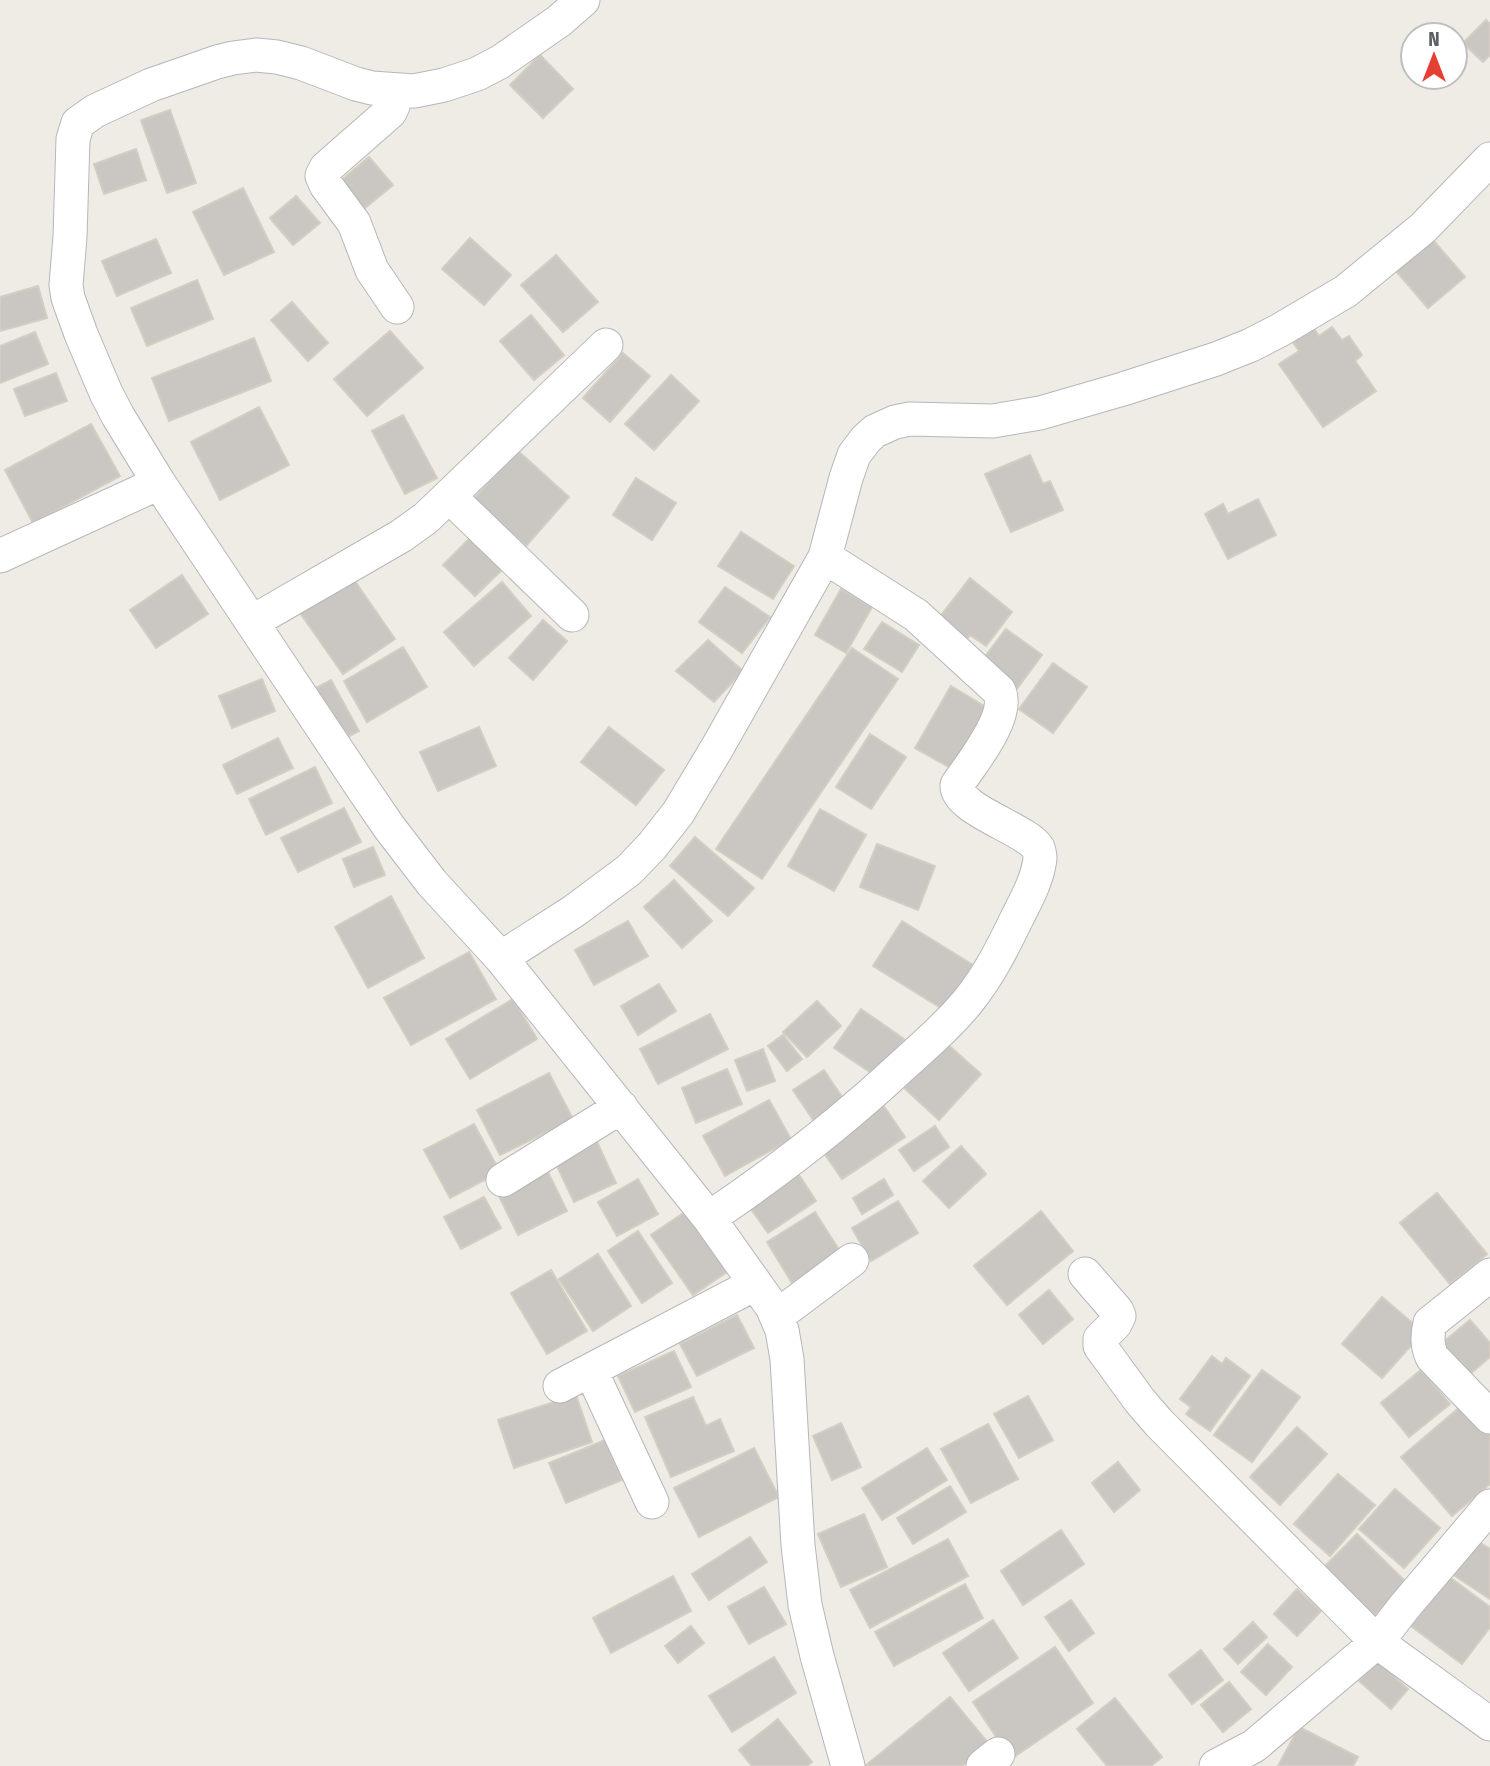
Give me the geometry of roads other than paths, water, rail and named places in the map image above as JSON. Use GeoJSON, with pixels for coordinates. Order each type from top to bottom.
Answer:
{"type":"FeatureCollection","features":[{"type":"Feature","properties":{"kind":"street"},"geometry":{"type":"LineString","coordinates":[[583,0],[559,21],[500,62],[477,74],[444,85],[414,90],[372,88],[301,63],[256,55],[233,58],[152,85],[95,111],[78,123],[73,139],[66,285],[68,298],[118,416],[159,483],[389,827],[432,883],[501,958],[621,1107],[709,1218],[772,1307],[782,1330],[790,1380],[797,1545],[805,1605],[848,1766]]}},
{"type":"Feature","properties":{"kind":"street"},"geometry":{"type":"LineString","coordinates":[[395,90],[390,112],[326,168],[322,176],[354,223],[372,270],[397,307]]}},
{"type":"Feature","properties":{"kind":"street"},"geometry":{"type":"LineString","coordinates":[[501,958],[574,911],[629,870],[678,813],[825,557],[854,456],[875,431],[910,419],[993,421],[1040,413],[1123,389],[1251,345],[1346,290],[1423,228],[1490,159]]}},
{"type":"Feature","properties":{"kind":"street"},"geometry":{"type":"LineString","coordinates":[[251,622],[401,536],[426,518],[606,345]]}},
{"type":"Feature","properties":{"kind":"street"},"geometry":{"type":"LineString","coordinates":[[0,556],[159,483]]}},
{"type":"Feature","properties":{"kind":"street"},"geometry":{"type":"LineString","coordinates":[[449,496],[572,615]]}},
{"type":"Feature","properties":{"kind":"street"},"geometry":{"type":"LineString","coordinates":[[709,1218],[835,1125],[939,1033],[969,1000],[1001,952],[1028,897],[1040,857],[1039,849],[1030,841],[973,806],[960,797],[957,791],[957,785],[993,731],[1002,706],[1002,695],[916,615],[825,557]]}},
{"type":"Feature","properties":{"kind":"street"},"geometry":{"type":"LineString","coordinates":[[503,1180],[621,1107]]}},
{"type":"Feature","properties":{"kind":"street"},"geometry":{"type":"LineString","coordinates":[[777,1317],[852,1260]]}},
{"type":"Feature","properties":{"kind":"street"},"geometry":{"type":"LineString","coordinates":[[1085,1273],[1119,1317],[1100,1339],[1100,1346],[1140,1401],[1176,1441],[1377,1642],[1490,1724]]}},
{"type":"Feature","properties":{"kind":"street"},"geometry":{"type":"LineString","coordinates":[[1490,1275],[1430,1323],[1428,1345],[1432,1357],[1490,1417]]}},
{"type":"Feature","properties":{"kind":"street"},"geometry":{"type":"LineString","coordinates":[[560,1386],[755,1284]]}},
{"type":"Feature","properties":{"kind":"street"},"geometry":{"type":"LineString","coordinates":[[590,1371],[652,1502]]}},
{"type":"Feature","properties":{"kind":"street"},"geometry":{"type":"LineString","coordinates":[[1231,1763],[1377,1642],[1490,1506]]}}]}
